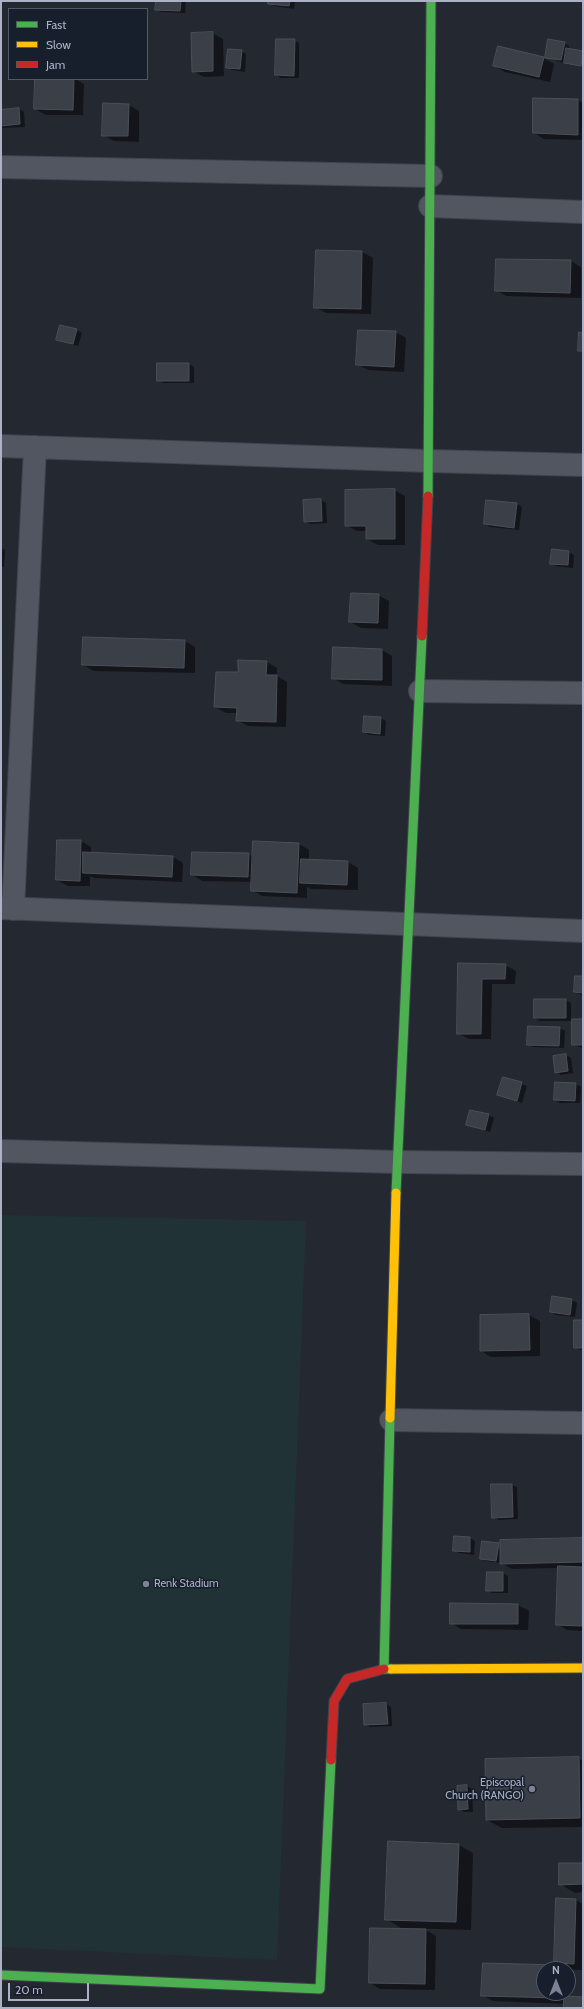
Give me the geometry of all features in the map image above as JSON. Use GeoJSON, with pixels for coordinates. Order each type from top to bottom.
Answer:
{"type":"FeatureCollection","features":[{"type":"Feature","properties":{"kind":"street"},"geometry":{"type":"LineString","coordinates":[[384,1669],[397,1162],[420,691],[429,461],[432,1]]}},
{"type":"Feature","properties":{"kind":"street"},"geometry":{"type":"LineString","coordinates":[[1,167],[431,176]]}},
{"type":"Feature","properties":{"kind":"street"},"geometry":{"type":"LineString","coordinates":[[430,206],[583,212]]}},
{"type":"Feature","properties":{"kind":"street"},"geometry":{"type":"LineString","coordinates":[[1,446],[583,465]]}},
{"type":"Feature","properties":{"kind":"street"},"geometry":{"type":"LineString","coordinates":[[36,447],[7,909],[583,931]]}},
{"type":"Feature","properties":{"kind":"street"},"geometry":{"type":"LineString","coordinates":[[420,691],[583,693]]}},
{"type":"Feature","properties":{"kind":"street"},"geometry":{"type":"LineString","coordinates":[[1,1151],[397,1162],[583,1164]]}},
{"type":"Feature","properties":{"kind":"street"},"geometry":{"type":"LineString","coordinates":[[391,1420],[583,1423]]}},
{"type":"Feature","properties":{"kind":"street"},"geometry":{"type":"LineString","coordinates":[[1,1975],[320,1989],[334,1701],[348,1678],[384,1669],[583,1668]]}},
{"type":"Feature","properties":{"kind":"shaded area","name":"Renk Stadium"},"geometry":{"type":"Polygon","coordinates":[[[1,1215],[306,1221],[277,1960],[1,1947],[1,1215]]]}},
{"type":"Feature","properties":{"kind":"building"},"geometry":{"type":"Polygon","coordinates":[[[156,1],[181,1],[180,11],[155,10],[156,1]]]}},
{"type":"Feature","properties":{"kind":"building"},"geometry":{"type":"Polygon","coordinates":[[[268,1],[290,1],[289,6],[268,4],[268,1]]]}},
{"type":"Feature","properties":{"kind":"building"},"geometry":{"type":"Polygon","coordinates":[[[213,32],[213,71],[192,72],[191,33],[213,32]]]}},
{"type":"Feature","properties":{"kind":"building"},"geometry":{"type":"Polygon","coordinates":[[[276,39],[295,39],[294,76],[275,75],[276,39]]]}},
{"type":"Feature","properties":{"kind":"building"},"geometry":{"type":"Polygon","coordinates":[[[548,39],[565,42],[561,60],[545,58],[548,39]]]}},
{"type":"Feature","properties":{"kind":"building"},"geometry":{"type":"Polygon","coordinates":[[[498,46],[544,57],[539,77],[493,66],[498,46]]]}},
{"type":"Feature","properties":{"kind":"building"},"geometry":{"type":"Polygon","coordinates":[[[566,48],[583,51],[581,66],[564,63],[566,48]]]}},
{"type":"Feature","properties":{"kind":"building"},"geometry":{"type":"Polygon","coordinates":[[[228,49],[242,50],[240,69],[226,68],[228,49]]]}},
{"type":"Feature","properties":{"kind":"building"},"geometry":{"type":"Polygon","coordinates":[[[35,80],[74,80],[73,110],[34,109],[35,80]]]}},
{"type":"Feature","properties":{"kind":"building"},"geometry":{"type":"Polygon","coordinates":[[[533,98],[578,99],[578,135],[533,133],[533,98]]]}},
{"type":"Feature","properties":{"kind":"building"},"geometry":{"type":"Polygon","coordinates":[[[103,103],[129,104],[128,136],[102,136],[103,103]]]}},
{"type":"Feature","properties":{"kind":"building"},"geometry":{"type":"Polygon","coordinates":[[[19,108],[20,124],[1,126],[1,110],[19,108]]]}},
{"type":"Feature","properties":{"kind":"building"},"geometry":{"type":"Polygon","coordinates":[[[316,250],[362,251],[361,309],[314,308],[316,250]]]}},
{"type":"Feature","properties":{"kind":"building"},"geometry":{"type":"Polygon","coordinates":[[[496,259],[571,260],[570,293],[495,291],[496,259]]]}},
{"type":"Feature","properties":{"kind":"building"},"geometry":{"type":"Polygon","coordinates":[[[60,325],[77,329],[73,344],[56,340],[60,325]]]}},
{"type":"Feature","properties":{"kind":"building"},"geometry":{"type":"Polygon","coordinates":[[[358,330],[396,331],[394,367],[356,365],[358,330]]]}},
{"type":"Feature","properties":{"kind":"building"},"geometry":{"type":"Polygon","coordinates":[[[579,332],[583,333],[583,351],[578,351],[579,332]]]}},
{"type":"Feature","properties":{"kind":"building"},"geometry":{"type":"Polygon","coordinates":[[[157,363],[189,363],[189,381],[157,381],[157,363]]]}},
{"type":"Feature","properties":{"kind":"building"},"geometry":{"type":"Polygon","coordinates":[[[395,489],[395,539],[366,539],[366,526],[345,526],[345,490],[395,489]]]}},
{"type":"Feature","properties":{"kind":"building"},"geometry":{"type":"Polygon","coordinates":[[[321,499],[322,521],[304,522],[303,500],[321,499]]]}},
{"type":"Feature","properties":{"kind":"building"},"geometry":{"type":"Polygon","coordinates":[[[486,500],[517,503],[514,528],[484,524],[486,500]]]}},
{"type":"Feature","properties":{"kind":"building"},"geometry":{"type":"Polygon","coordinates":[[[552,549],[569,551],[568,565],[550,564],[552,549]]]}},
{"type":"Feature","properties":{"kind":"building"},"geometry":{"type":"Polygon","coordinates":[[[351,593],[379,594],[378,623],[349,622],[351,593]]]}},
{"type":"Feature","properties":{"kind":"building"},"geometry":{"type":"Polygon","coordinates":[[[83,637],[185,640],[184,668],[82,665],[83,637]]]}},
{"type":"Feature","properties":{"kind":"building"},"geometry":{"type":"Polygon","coordinates":[[[333,647],[382,649],[382,680],[332,679],[333,647]]]}},
{"type":"Feature","properties":{"kind":"building"},"geometry":{"type":"Polygon","coordinates":[[[238,660],[267,661],[266,675],[277,675],[276,722],[236,721],[237,708],[214,707],[216,672],[238,672],[238,660]]]}},
{"type":"Feature","properties":{"kind":"building"},"geometry":{"type":"Polygon","coordinates":[[[364,716],[381,717],[380,734],[363,732],[364,716]]]}},
{"type":"Feature","properties":{"kind":"building"},"geometry":{"type":"Polygon","coordinates":[[[57,840],[81,840],[80,881],[56,880],[57,840]]]}},
{"type":"Feature","properties":{"kind":"building"},"geometry":{"type":"Polygon","coordinates":[[[253,841],[299,843],[297,893],[251,891],[253,841]]]}},
{"type":"Feature","properties":{"kind":"building"},"geometry":{"type":"Polygon","coordinates":[[[83,852],[173,856],[172,877],[83,873],[83,852]]]}},
{"type":"Feature","properties":{"kind":"building"},"geometry":{"type":"Polygon","coordinates":[[[192,852],[249,853],[248,877],[191,875],[192,852]]]}},
{"type":"Feature","properties":{"kind":"building"},"geometry":{"type":"Polygon","coordinates":[[[301,859],[348,861],[347,885],[300,883],[301,859]]]}},
{"type":"Feature","properties":{"kind":"building"},"geometry":{"type":"Polygon","coordinates":[[[458,963],[506,964],[505,979],[482,979],[481,1034],[457,1034],[458,963]]]}},
{"type":"Feature","properties":{"kind":"building"},"geometry":{"type":"Polygon","coordinates":[[[575,976],[583,976],[583,993],[574,992],[575,976]]]}},
{"type":"Feature","properties":{"kind":"building"},"geometry":{"type":"Polygon","coordinates":[[[534,999],[566,999],[566,1018],[534,1018],[534,999]]]}},
{"type":"Feature","properties":{"kind":"building"},"geometry":{"type":"Polygon","coordinates":[[[572,1019],[583,1019],[583,1045],[572,1045],[572,1019]]]}},
{"type":"Feature","properties":{"kind":"building"},"geometry":{"type":"Polygon","coordinates":[[[528,1026],[560,1027],[559,1046],[527,1045],[528,1026]]]}},
{"type":"Feature","properties":{"kind":"building"},"geometry":{"type":"Polygon","coordinates":[[[566,1054],[568,1071],[555,1073],[553,1056],[566,1054]]]}},
{"type":"Feature","properties":{"kind":"building"},"geometry":{"type":"Polygon","coordinates":[[[503,1077],[522,1082],[517,1101],[497,1095],[503,1077]]]}},
{"type":"Feature","properties":{"kind":"building"},"geometry":{"type":"Polygon","coordinates":[[[555,1082],[576,1083],[575,1101],[554,1100],[555,1082]]]}},
{"type":"Feature","properties":{"kind":"building"},"geometry":{"type":"Polygon","coordinates":[[[470,1110],[489,1114],[485,1130],[466,1125],[470,1110]]]}},
{"type":"Feature","properties":{"kind":"building"},"geometry":{"type":"Polygon","coordinates":[[[552,1296],[572,1299],[570,1315],[550,1312],[552,1296]]]}},
{"type":"Feature","properties":{"kind":"building"},"geometry":{"type":"Polygon","coordinates":[[[529,1314],[530,1350],[480,1351],[480,1315],[529,1314]]]}},
{"type":"Feature","properties":{"kind":"building"},"geometry":{"type":"Polygon","coordinates":[[[574,1320],[583,1320],[583,1348],[574,1348],[574,1320]]]}},
{"type":"Feature","properties":{"kind":"building"},"geometry":{"type":"Polygon","coordinates":[[[491,1484],[512,1484],[513,1517],[492,1518],[491,1484]]]}},
{"type":"Feature","properties":{"kind":"building"},"geometry":{"type":"Polygon","coordinates":[[[454,1536],[470,1537],[470,1552],[453,1551],[454,1536]]]}},
{"type":"Feature","properties":{"kind":"building"},"geometry":{"type":"Polygon","coordinates":[[[583,1538],[583,1562],[500,1564],[500,1540],[583,1538]]]}},
{"type":"Feature","properties":{"kind":"building"},"geometry":{"type":"Polygon","coordinates":[[[482,1541],[499,1543],[496,1561],[480,1559],[482,1541]]]}},
{"type":"Feature","properties":{"kind":"building"},"geometry":{"type":"Polygon","coordinates":[[[558,1566],[583,1567],[582,1626],[556,1625],[558,1566]]]}},
{"type":"Feature","properties":{"kind":"building"},"geometry":{"type":"Polygon","coordinates":[[[487,1572],[503,1572],[503,1591],[486,1591],[487,1572]]]}},
{"type":"Feature","properties":{"kind":"building"},"geometry":{"type":"Polygon","coordinates":[[[450,1603],[518,1604],[518,1624],[450,1624],[450,1603]]]}},
{"type":"Feature","properties":{"kind":"building"},"geometry":{"type":"Polygon","coordinates":[[[386,1703],[388,1724],[364,1725],[363,1704],[386,1703]]]}},
{"type":"Feature","properties":{"kind":"building","name":"Episcopal Church (RANGO)"},"geometry":{"type":"Polygon","coordinates":[[[579,1757],[580,1818],[486,1820],[485,1759],[579,1757]]]}},
{"type":"Feature","properties":{"kind":"building"},"geometry":{"type":"Polygon","coordinates":[[[467,1785],[468,1809],[458,1810],[457,1786],[467,1785]]]}},
{"type":"Feature","properties":{"kind":"building"},"geometry":{"type":"Polygon","coordinates":[[[388,1841],[459,1844],[456,1922],[385,1920],[388,1841]]]}},
{"type":"Feature","properties":{"kind":"building"},"geometry":{"type":"Polygon","coordinates":[[[559,1863],[583,1863],[583,1884],[559,1885],[559,1863]]]}},
{"type":"Feature","properties":{"kind":"building"},"geometry":{"type":"Polygon","coordinates":[[[556,1898],[576,1899],[574,1961],[554,1961],[556,1898]]]}},
{"type":"Feature","properties":{"kind":"building"},"geometry":{"type":"Polygon","coordinates":[[[370,1928],[426,1929],[425,1984],[369,1983],[370,1928]]]}},
{"type":"Feature","properties":{"kind":"building"},"geometry":{"type":"Polygon","coordinates":[[[483,1963],[536,1964],[536,1997],[481,1996],[483,1963]]]}},
{"type":"Feature","properties":{"kind":"building"},"geometry":{"type":"Polygon","coordinates":[[[576,1997],[583,1997],[583,2008],[564,2008],[564,2001],[576,2001],[576,1997]]]}},
{"type":"Feature","properties":{"kind":"traffic: fast"},"geometry":{"type":"LineString","coordinates":[[428,496],[431,1]]}},
{"type":"Feature","properties":{"kind":"traffic: fast"},"geometry":{"type":"LineString","coordinates":[[396,1193],[422,636]]}},
{"type":"Feature","properties":{"kind":"traffic: fast"},"geometry":{"type":"LineString","coordinates":[[390,1418],[384,1669],[391,1669]]}},
{"type":"Feature","properties":{"kind":"traffic: fast"},"geometry":{"type":"LineString","coordinates":[[1,1975],[320,1989],[331,1760]]}},
{"type":"Feature","properties":{"kind":"traffic: slow"},"geometry":{"type":"LineString","coordinates":[[390,1418],[396,1193]]}},
{"type":"Feature","properties":{"kind":"traffic: slow"},"geometry":{"type":"LineString","coordinates":[[391,1669],[583,1668]]}},
{"type":"Feature","properties":{"kind":"traffic: jam"},"geometry":{"type":"LineString","coordinates":[[422,636],[428,496]]}},
{"type":"Feature","properties":{"kind":"traffic: jam"},"geometry":{"type":"LineString","coordinates":[[331,1760],[334,1701],[347,1679],[384,1669]]}},
{"type":"Feature","properties":{"kind":"place","name":"Renk Stadium"},"geometry":{"type":"Point","coordinates":[146,1584]}},
{"type":"Feature","properties":{"kind":"place","name":"Episcopal Church (RANGO)"},"geometry":{"type":"Point","coordinates":[532,1789]}}]}
